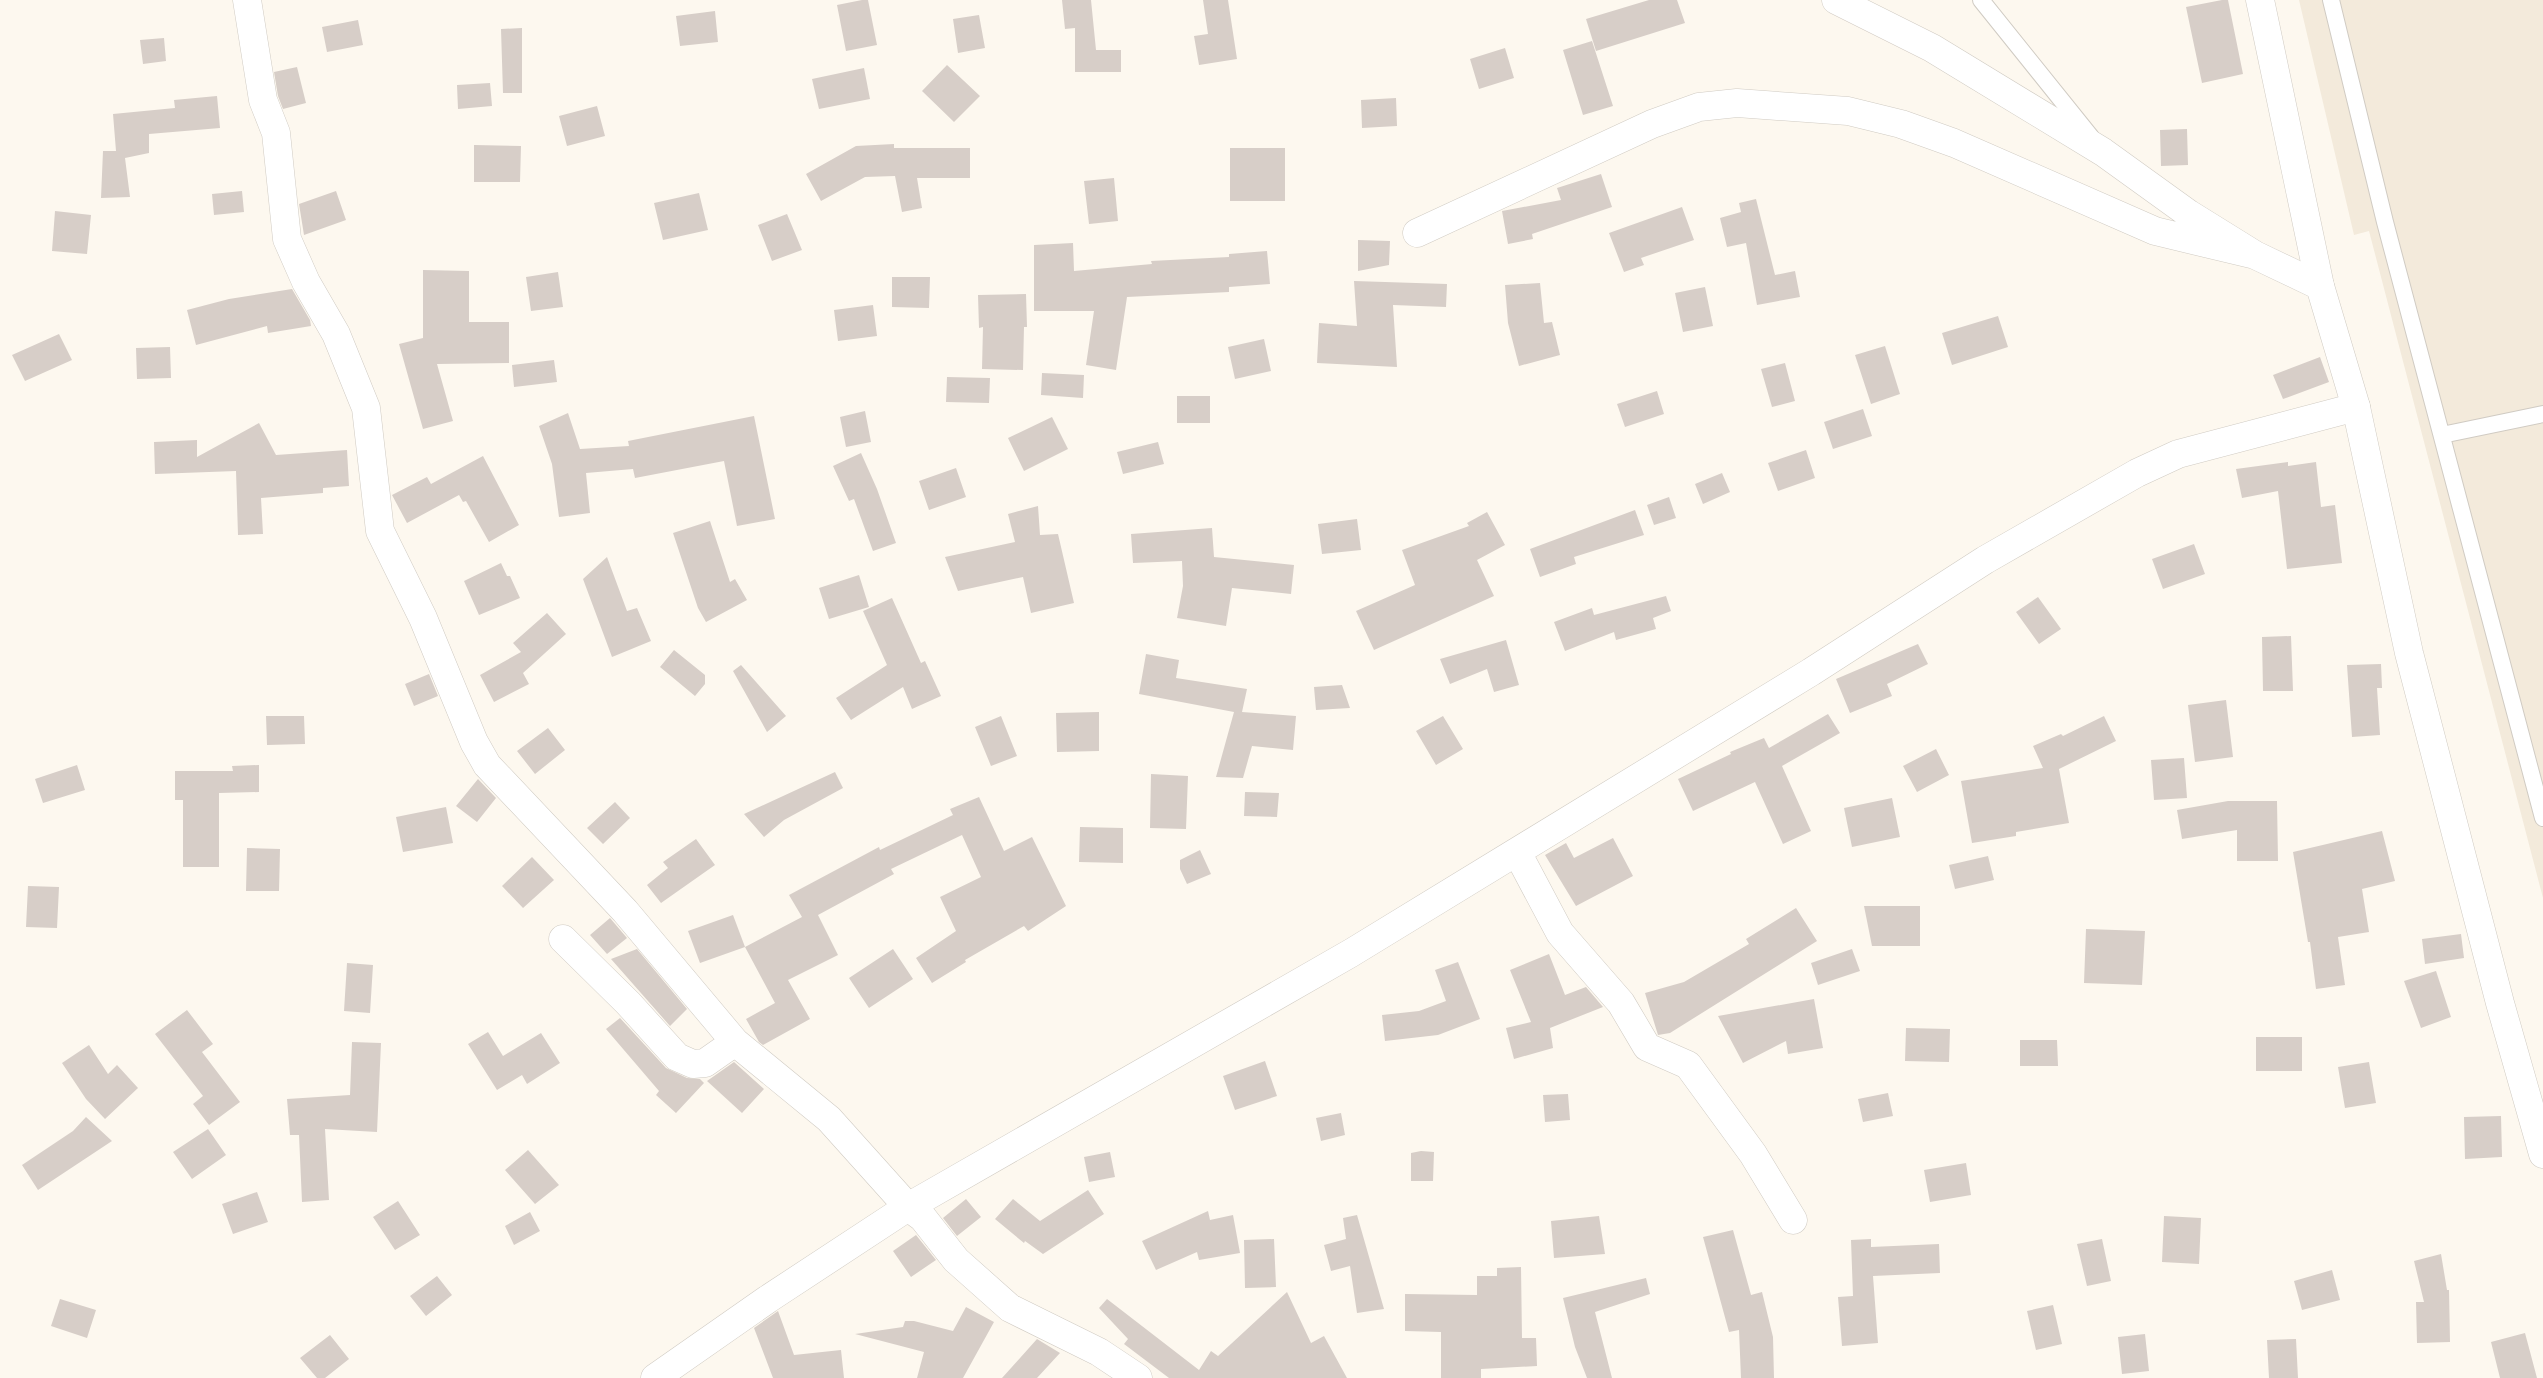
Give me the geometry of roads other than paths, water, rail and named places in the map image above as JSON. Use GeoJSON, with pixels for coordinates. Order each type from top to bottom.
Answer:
{"type":"FeatureCollection","features":[{"type":"Feature","properties":{"kind":"street"},"geometry":{"type":"LineString","coordinates":[[247,0],[263,100],[276,133],[287,240],[306,282],[336,334],[366,408],[380,531],[423,618],[478,751],[486,765],[625,911],[735,1042],[829,1119],[908,1207],[923,1218],[956,1260],[1010,1308],[1099,1352],[1138,1378]]}},
{"type":"Feature","properties":{"kind":"street"},"geometry":{"type":"LineString","coordinates":[[1836,0],[1932,48],[2103,152],[2189,214],[2255,255],[2320,286]]}},
{"type":"Feature","properties":{"kind":"street"},"geometry":{"type":"LineString","coordinates":[[2260,0],[2320,286],[2356,407],[2411,663],[2500,1003],[2543,1154]]}},
{"type":"Feature","properties":{"kind":"street"},"geometry":{"type":"LineString","coordinates":[[1417,234],[1652,124],[1700,107],[1737,103],[1848,111],[1901,124],[1954,143],[2155,231],[2255,255]]}},
{"type":"Feature","properties":{"kind":"street"},"geometry":{"type":"LineString","coordinates":[[655,1378],[768,1299],[908,1207],[1352,953],[1811,672],[1985,560],[2157,462],[2178,454],[2356,407]]}},
{"type":"Feature","properties":{"kind":"street"},"geometry":{"type":"LineString","coordinates":[[1517,852],[1560,933],[1621,1003],[1647,1047],[1688,1064],[1754,1154],[1792,1220]]}},
{"type":"Feature","properties":{"kind":"street"},"geometry":{"type":"LineString","coordinates":[[563,939],[628,1003],[677,1057],[693,1064],[705,1063],[735,1042]]}},
{"type":"Feature","properties":{"kind":"lane"},"geometry":{"type":"LineString","coordinates":[[1981,0],[2103,152]]}},
{"type":"Feature","properties":{"kind":"lane"},"geometry":{"type":"LineString","coordinates":[[2331,0],[2385,222],[2543,818]]}},
{"type":"Feature","properties":{"kind":"lane"},"geometry":{"type":"LineString","coordinates":[[2442,435],[2543,414]]}}]}
